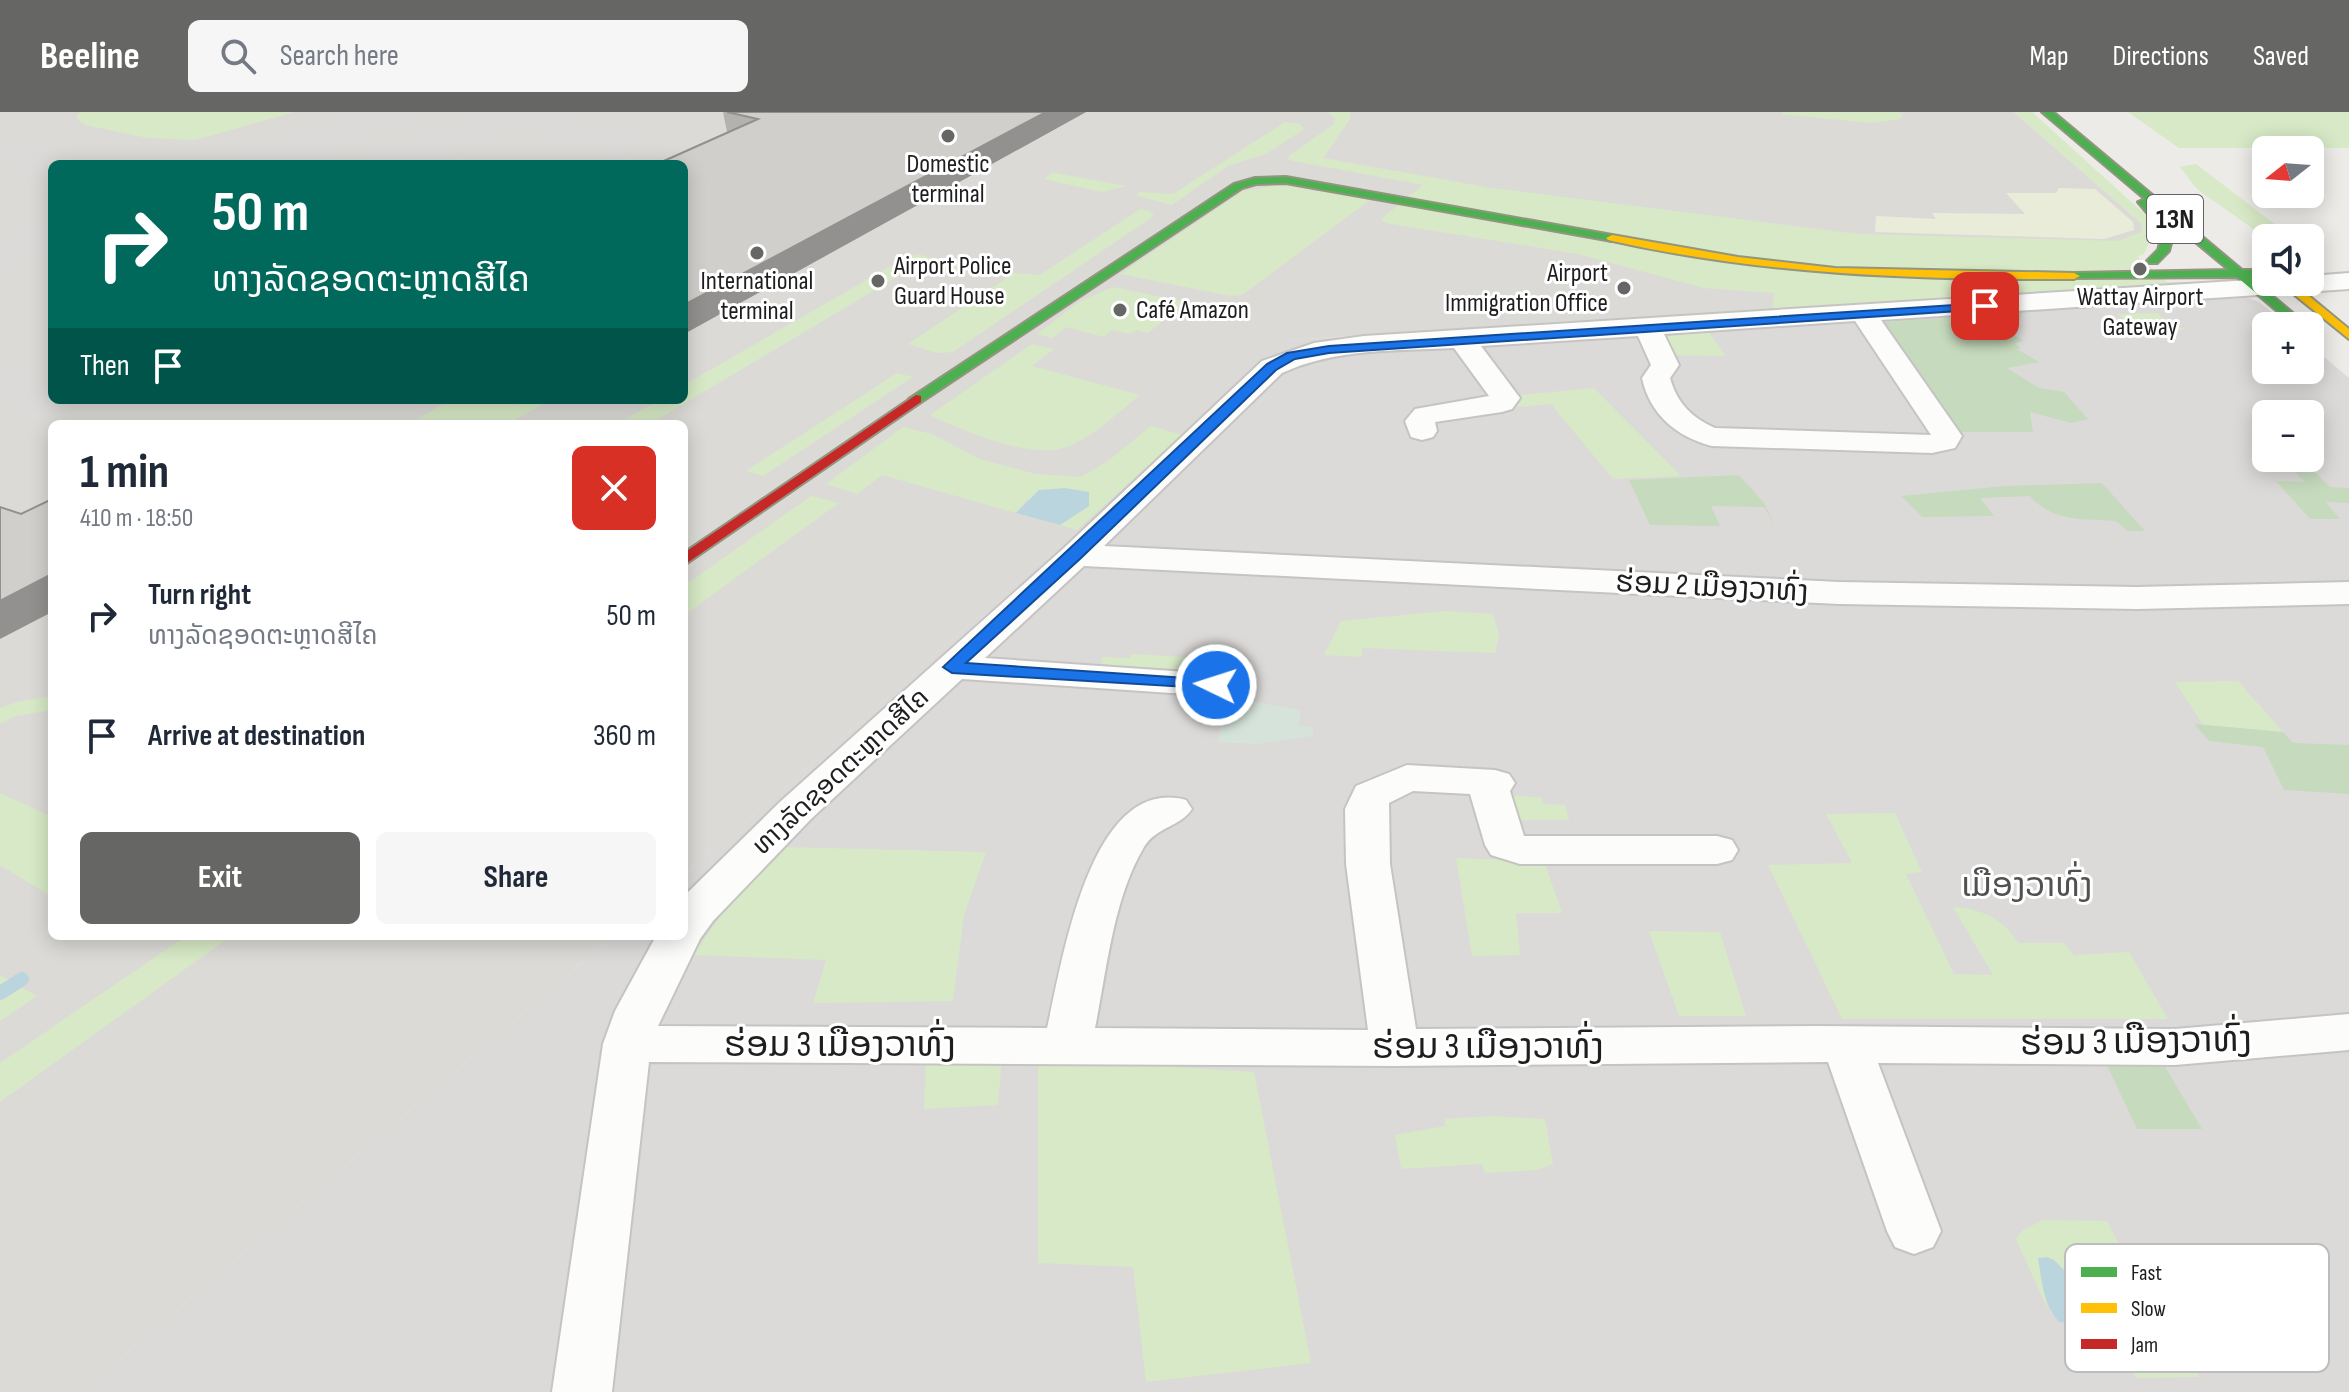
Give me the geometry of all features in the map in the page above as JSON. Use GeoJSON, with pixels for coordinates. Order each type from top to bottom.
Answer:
{"type":"FeatureCollection","features":[{"type":"Feature","properties":{"kind":"main road","name":"13N"},"geometry":{"type":"LineString","coordinates":[[2047,112],[2091,149],[2252,265]]}},
{"type":"Feature","properties":{"kind":"main road"},"geometry":{"type":"LineString","coordinates":[[2091,149],[2097,161],[2155,212],[2169,232],[2163,251],[2153,261]]}},
{"type":"Feature","properties":{"kind":"main road"},"geometry":{"type":"LineString","coordinates":[[688,557],[954,372],[1238,186],[1255,181],[1286,180],[1390,194],[1823,270],[2153,261],[2252,270]]}},
{"type":"Feature","properties":{"kind":"main road"},"geometry":{"type":"LineString","coordinates":[[1927,268],[2252,271]]}},
{"type":"Feature","properties":{"kind":"main road","name":"13N"},"geometry":{"type":"LineString","coordinates":[[2279,296],[2291,312]]}},
{"type":"Feature","properties":{"kind":"main road","name":"13N"},"geometry":{"type":"LineString","coordinates":[[2295,296],[2349,335]]}},
{"type":"Feature","properties":{"kind":"street","name":"ທາງລັດຊອດຕະຫຼາດສີໄຄ"},"geometry":{"type":"LineString","coordinates":[[688,922],[796,810],[1076,555],[1272,367],[1292,356],[1329,349],[1462,339],[1864,315],[2252,272]]}},
{"type":"Feature","properties":{"kind":"street","name":"ທາງລັດຊອດຕະຫຼາດສີໄຄ"},"geometry":{"type":"LineString","coordinates":[[2324,278],[2349,281]]}},
{"type":"Feature","properties":{"kind":"street"},"geometry":{"type":"LineString","coordinates":[[1648,328],[1665,365],[1656,378],[1658,391],[1694,432],[1728,438],[1944,442],[1947,436],[1864,315]]}},
{"type":"Feature","properties":{"kind":"street"},"geometry":{"type":"LineString","coordinates":[[1422,431],[1420,421],[1426,415],[1502,403],[1505,398],[1462,339]]}},
{"type":"Feature","properties":{"kind":"street","name":"ຮ່ອມ 2 ເມືອງວາທົ່ງ"},"geometry":{"type":"LineString","coordinates":[[1076,555],[1839,593],[2137,598],[2349,593]]}},
{"type":"Feature","properties":{"kind":"street"},"geometry":{"type":"LineString","coordinates":[[952,667],[1216,685]]}},
{"type":"Feature","properties":{"kind":"street"},"geometry":{"type":"LineString","coordinates":[[1395,1048],[1368,864],[1366,809],[1371,795],[1407,778],[1491,783],[1506,845],[1520,850],[1717,850]]}},
{"type":"Feature","properties":{"kind":"street"},"geometry":{"type":"LineString","coordinates":[[1067,1046],[1098,912],[1121,849],[1139,824],[1171,809]]}},
{"type":"Feature","properties":{"kind":"street"},"geometry":{"type":"LineString","coordinates":[[582,1392],[627,1044],[639,1011],[677,940]]}},
{"type":"Feature","properties":{"kind":"street","name":"ຮ່ອມ 3 ເມືອງວາທົ່ງ"},"geometry":{"type":"LineString","coordinates":[[627,1044],[1395,1048],[1846,1044],[2175,1047],[2349,1032]]}},
{"type":"Feature","properties":{"kind":"street"},"geometry":{"type":"LineString","coordinates":[[1846,1044],[1914,1231]]}},
{"type":"Feature","properties":{"kind":"shaded area"},"geometry":{"type":"Polygon","coordinates":[[[0,112],[2014,112],[2141,223],[2142,232],[2119,241],[2167,282],[2211,282],[1288,340],[688,872],[688,420],[48,420],[48,940],[608,940],[81,1392],[0,1392],[0,112]]]}},
{"type":"Feature","properties":{"kind":"shaded area"},"geometry":{"type":"Polygon","coordinates":[[[2216,286],[2259,302],[2271,312],[2252,312],[2252,384],[2324,384],[2324,357],[2349,378],[2349,1392],[81,1392],[608,940],[688,940],[688,872],[1288,340],[2216,286]]]}},
{"type":"Feature","properties":{"kind":"shaded area"},"geometry":{"type":"Polygon","coordinates":[[[1238,699],[1300,710],[1299,726],[1313,727],[1313,736],[1257,744],[1218,742],[1226,701],[1238,699]]]}},
{"type":"Feature","properties":{"kind":"green space"},"geometry":{"type":"Polygon","coordinates":[[[82,112],[295,112],[195,140],[148,138],[85,125],[78,120],[77,115],[82,112]]]}},
{"type":"Feature","properties":{"kind":"green space"},"geometry":{"type":"Polygon","coordinates":[[[1328,112],[1350,112],[1350,119],[1323,158],[1492,188],[1858,234],[2118,241],[2142,232],[2141,223],[2014,112],[2032,112],[2149,218],[2153,236],[2143,255],[2137,256],[2167,282],[2211,282],[2216,286],[1772,312],[1774,293],[1704,288],[1578,254],[1385,223],[1381,219],[1423,185],[1288,160],[1290,155],[1334,124],[1335,119],[1328,112]]]}},
{"type":"Feature","properties":{"kind":"green space"},"geometry":{"type":"Polygon","coordinates":[[[1899,112],[1903,115],[1900,119],[1871,123],[1781,114],[1899,112]]]}},
{"type":"Feature","properties":{"kind":"green space"},"geometry":{"type":"Polygon","coordinates":[[[2128,112],[2349,112],[2349,148],[2324,148],[2324,136],[2252,136],[2252,148],[2179,148],[2128,112]]]}},
{"type":"Feature","properties":{"kind":"green space"},"geometry":{"type":"Polygon","coordinates":[[[1285,122],[1300,124],[1304,129],[1266,154],[1228,166],[1172,205],[1137,196],[1139,192],[1173,194],[1285,122]]]}},
{"type":"Feature","properties":{"kind":"green space"},"geometry":{"type":"Polygon","coordinates":[[[2196,164],[2275,224],[2252,224],[2252,228],[2197,189],[2180,167],[2196,164]]]}},
{"type":"Feature","properties":{"kind":"green space"},"geometry":{"type":"Polygon","coordinates":[[[1052,173],[1126,186],[1102,192],[1044,179],[1052,173]]]}},
{"type":"Feature","properties":{"kind":"green space"},"geometry":{"type":"Polygon","coordinates":[[[1281,185],[1370,200],[1242,295],[1230,296],[1120,274],[1243,191],[1281,185]]]}},
{"type":"Feature","properties":{"kind":"green space"},"geometry":{"type":"Polygon","coordinates":[[[2059,188],[2095,189],[2133,222],[2134,230],[2104,239],[1875,232],[1876,216],[1936,219],[1932,213],[2025,214],[2006,193],[2056,193],[2059,188]]]}},
{"type":"Feature","properties":{"kind":"green space"},"geometry":{"type":"Polygon","coordinates":[[[1140,209],[1150,211],[1154,216],[953,352],[938,353],[908,344],[1014,273],[1040,275],[1140,209]]]}},
{"type":"Feature","properties":{"kind":"green space"},"geometry":{"type":"Polygon","coordinates":[[[917,254],[964,266],[952,272],[917,265],[688,401],[688,383],[903,259],[917,254]]]}},
{"type":"Feature","properties":{"kind":"green space"},"geometry":{"type":"Polygon","coordinates":[[[1113,287],[1186,302],[1148,333],[1136,330],[1130,334],[1112,330],[1104,337],[1066,327],[1052,338],[1037,334],[1079,302],[1113,287]]]}},
{"type":"Feature","properties":{"kind":"green space"},"geometry":{"type":"Polygon","coordinates":[[[2022,313],[2015,335],[2024,341],[2014,343],[2021,348],[2017,349],[2039,362],[2007,368],[2039,388],[2064,392],[2088,419],[2071,423],[2030,412],[2033,432],[1956,432],[1940,400],[1909,370],[1873,323],[2022,313]]]}},
{"type":"Feature","properties":{"kind":"green space"},"geometry":{"type":"Polygon","coordinates":[[[2157,313],[2174,326],[2187,330],[2141,331],[2117,314],[2157,313]]]}},
{"type":"Feature","properties":{"kind":"green space"},"geometry":{"type":"Polygon","coordinates":[[[1707,330],[1726,356],[1655,355],[1648,333],[1707,330]]]}},
{"type":"Feature","properties":{"kind":"green space"},"geometry":{"type":"Polygon","coordinates":[[[1032,344],[1054,349],[1032,366],[1140,395],[1091,434],[1059,449],[1021,448],[1001,443],[930,415],[1032,344]]]}},
{"type":"Feature","properties":{"kind":"green space"},"geometry":{"type":"Polygon","coordinates":[[[897,373],[913,377],[763,476],[746,471],[897,373]]]}},
{"type":"Feature","properties":{"kind":"green space"},"geometry":{"type":"Polygon","coordinates":[[[1594,388],[1681,476],[1613,479],[1551,404],[1517,407],[1511,396],[1594,388]]]}},
{"type":"Feature","properties":{"kind":"green space"},"geometry":{"type":"Polygon","coordinates":[[[443,404],[543,404],[514,420],[416,420],[443,404]]]}},
{"type":"Feature","properties":{"kind":"green space"},"geometry":{"type":"Polygon","coordinates":[[[652,404],[684,404],[657,420],[624,420],[652,404]]]}},
{"type":"Feature","properties":{"kind":"green space"},"geometry":{"type":"Polygon","coordinates":[[[1151,426],[1182,435],[1077,530],[1060,525],[1089,506],[1089,492],[1027,500],[1016,513],[882,475],[857,494],[826,484],[903,427],[932,434],[980,459],[1036,474],[1081,477],[1108,461],[1151,426]]]}},
{"type":"Feature","properties":{"kind":"green space"},"geometry":{"type":"Polygon","coordinates":[[[2296,472],[2315,472],[2330,487],[2349,488],[2349,503],[2326,502],[2340,519],[2310,519],[2276,481],[2305,482],[2296,472]]]}},
{"type":"Feature","properties":{"kind":"green space"},"geometry":{"type":"Polygon","coordinates":[[[1739,475],[1764,503],[1775,526],[1764,507],[1711,506],[1720,526],[1650,525],[1629,480],[1739,475]]]}},
{"type":"Feature","properties":{"kind":"green space"},"geometry":{"type":"Polygon","coordinates":[[[2102,483],[2145,531],[2127,531],[2116,521],[2059,515],[2048,511],[2030,496],[1980,498],[1994,516],[1922,517],[1901,496],[2005,486],[2102,483]]]}},
{"type":"Feature","properties":{"kind":"green space"},"geometry":{"type":"Polygon","coordinates":[[[811,496],[839,503],[688,612],[688,583],[811,496]]]}},
{"type":"Feature","properties":{"kind":"green space"},"geometry":{"type":"Polygon","coordinates":[[[1446,611],[1493,614],[1499,635],[1495,653],[1362,648],[1362,657],[1324,655],[1341,621],[1446,611]]]}},
{"type":"Feature","properties":{"kind":"green space"},"geometry":{"type":"Polygon","coordinates":[[[1132,654],[1226,662],[1217,681],[1101,672],[1102,657],[1130,658],[1132,654]]]}},
{"type":"Feature","properties":{"kind":"green space"},"geometry":{"type":"Polygon","coordinates":[[[2238,681],[2283,732],[2203,725],[2175,682],[2238,681]]]}},
{"type":"Feature","properties":{"kind":"green space"},"geometry":{"type":"Polygon","coordinates":[[[48,697],[48,711],[15,716],[0,724],[0,708],[48,697]]]}},
{"type":"Feature","properties":{"kind":"green space"},"geometry":{"type":"Polygon","coordinates":[[[2194,724],[2283,732],[2293,743],[2349,745],[2349,794],[2284,790],[2263,747],[2209,741],[2194,724]]]}},
{"type":"Feature","properties":{"kind":"green space"},"geometry":{"type":"Polygon","coordinates":[[[0,793],[48,815],[48,895],[0,865],[0,793]]]}},
{"type":"Feature","properties":{"kind":"green space"},"geometry":{"type":"Polygon","coordinates":[[[1500,794],[1542,798],[1543,804],[1565,805],[1569,820],[1507,820],[1500,794]]]}},
{"type":"Feature","properties":{"kind":"green space"},"geometry":{"type":"Polygon","coordinates":[[[1895,813],[1922,872],[1906,874],[1954,974],[1993,975],[1953,907],[1974,910],[1991,917],[2019,943],[2064,943],[2074,955],[2129,952],[2168,1019],[1842,1019],[1768,865],[1852,863],[1826,814],[1895,813]]]}},
{"type":"Feature","properties":{"kind":"green space"},"geometry":{"type":"Polygon","coordinates":[[[784,847],[986,852],[964,915],[953,1001],[813,1003],[826,960],[693,955],[725,909],[784,847]]]}},
{"type":"Feature","properties":{"kind":"green space"},"geometry":{"type":"Polygon","coordinates":[[[1456,858],[1544,861],[1562,913],[1516,913],[1520,955],[1472,956],[1456,858]]]}},
{"type":"Feature","properties":{"kind":"green space"},"geometry":{"type":"Polygon","coordinates":[[[1649,931],[1720,932],[1746,1016],[1679,1016],[1649,931]]]}},
{"type":"Feature","properties":{"kind":"green space"},"geometry":{"type":"Polygon","coordinates":[[[180,940],[225,940],[0,1102],[0,1063],[180,940]]]}},
{"type":"Feature","properties":{"kind":"green space"},"geometry":{"type":"Polygon","coordinates":[[[0,975],[37,996],[0,1021],[0,975]]]}},
{"type":"Feature","properties":{"kind":"green space"},"geometry":{"type":"Polygon","coordinates":[[[2157,1053],[2202,1129],[2137,1129],[2106,1063],[2157,1053]]]}},
{"type":"Feature","properties":{"kind":"green space"},"geometry":{"type":"Polygon","coordinates":[[[1038,1058],[1254,1072],[1311,1363],[1146,1382],[1133,1267],[1038,1263],[1038,1058]]]}},
{"type":"Feature","properties":{"kind":"green space"},"geometry":{"type":"Polygon","coordinates":[[[1002,1059],[998,1105],[924,1109],[926,1060],[1002,1059]]]}},
{"type":"Feature","properties":{"kind":"green space"},"geometry":{"type":"Polygon","coordinates":[[[1492,1116],[1545,1119],[1553,1164],[1537,1170],[1485,1173],[1482,1164],[1401,1169],[1395,1135],[1445,1126],[1445,1119],[1492,1116]]]}},
{"type":"Feature","properties":{"kind":"green space"},"geometry":{"type":"Polygon","coordinates":[[[2043,1220],[2107,1221],[2119,1244],[2065,1244],[2065,1271],[2040,1272],[2048,1310],[2016,1239],[2023,1230],[2043,1220]]]}},
{"type":"Feature","properties":{"kind":"green space"},"geometry":{"type":"Polygon","coordinates":[[[2133,1372],[2196,1372],[2199,1377],[2136,1378],[2133,1372]]]}},
{"type":"Feature","properties":{"kind":"water"},"geometry":{"type":"Polygon","coordinates":[[[1065,488],[1089,492],[1089,506],[1060,525],[1016,513],[1039,490],[1065,488]]]}},
{"type":"Feature","properties":{"kind":"water"},"geometry":{"type":"Polygon","coordinates":[[[2038,1258],[2054,1260],[2065,1271],[2065,1322],[2059,1322],[2046,1300],[2038,1258]]]}},
{"type":"Feature","properties":{"kind":"building","name":"International terminal"},"geometry":{"type":"Polygon","coordinates":[[[727,112],[1046,112],[688,303],[688,160],[666,160],[758,119],[727,112]]]}},
{"type":"Feature","properties":{"kind":"building"},"geometry":{"type":"Polygon","coordinates":[[[48,501],[48,576],[0,601],[0,507],[21,514],[48,501]]]}},
{"type":"Feature","properties":{"kind":"waterway"},"geometry":{"type":"LineString","coordinates":[[0,993],[22,979]]}},
{"type":"Feature","properties":{"kind":"taxiway"},"geometry":{"type":"LineString","coordinates":[[266,160],[401,112]]}},
{"type":"Feature","properties":{"kind":"taxiway"},"geometry":{"type":"LineString","coordinates":[[483,112],[506,117]]}},
{"type":"Feature","properties":{"kind":"taxiway"},"geometry":{"type":"LineString","coordinates":[[506,117],[519,112]]}},
{"type":"Feature","properties":{"kind":"taxiway"},"geometry":{"type":"LineString","coordinates":[[391,160],[506,117]]}},
{"type":"Feature","properties":{"kind":"taxiway"},"geometry":{"type":"LineString","coordinates":[[506,117],[614,141]]}},
{"type":"Feature","properties":{"kind":"taxiway"},"geometry":{"type":"LineString","coordinates":[[0,153],[48,165]]}},
{"type":"Feature","properties":{"kind":"taxiway"},"geometry":{"type":"LineString","coordinates":[[0,255],[48,237]]}},
{"type":"Feature","properties":{"kind":"taxiway"},"geometry":{"type":"LineString","coordinates":[[0,383],[31,395]]}},
{"type":"Feature","properties":{"kind":"traffic: fast"},"geometry":{"type":"LineString","coordinates":[[2047,112],[2285,312]]}},
{"type":"Feature","properties":{"kind":"traffic: fast"},"geometry":{"type":"LineString","coordinates":[[916,399],[1238,186],[1255,181],[1286,180],[1612,238]]}},
{"type":"Feature","properties":{"kind":"traffic: fast"},"geometry":{"type":"LineString","coordinates":[[2143,202],[2169,232],[2163,251],[2153,261]]}},
{"type":"Feature","properties":{"kind":"traffic: fast"},"geometry":{"type":"LineString","coordinates":[[2074,276],[2252,273]]}},
{"type":"Feature","properties":{"kind":"traffic: slow"},"geometry":{"type":"LineString","coordinates":[[1612,238],[1795,268],[1915,275],[2074,276]]}},
{"type":"Feature","properties":{"kind":"traffic: slow"},"geometry":{"type":"LineString","coordinates":[[2302,296],[2349,335]]}},
{"type":"Feature","properties":{"kind":"traffic: jam"},"geometry":{"type":"LineString","coordinates":[[688,557],[916,399]]}},
{"type":"Feature","properties":{"kind":"place","name":"Domestic terminal"},"geometry":{"type":"Point","coordinates":[948,136]}},
{"type":"Feature","properties":{"kind":"place","name":"International terminal"},"geometry":{"type":"Point","coordinates":[757,253]}},
{"type":"Feature","properties":{"kind":"place","name":"Wattay Airport Gateway"},"geometry":{"type":"Point","coordinates":[2140,269]}},
{"type":"Feature","properties":{"kind":"place","name":"Airport Police Guard House"},"geometry":{"type":"Point","coordinates":[878,281]}},
{"type":"Feature","properties":{"kind":"place","name":"Airport Immigration Office"},"geometry":{"type":"Point","coordinates":[1624,288]}},
{"type":"Feature","properties":{"kind":"place","name":"Café Amazon"},"geometry":{"type":"Point","coordinates":[1120,310]}},
{"type":"Feature","properties":{"kind":"district","name":"ເມືອງວາທົ່ງ"},"geometry":{"type":"Point","coordinates":[2027,885]}},
{"type":"Feature","properties":{"kind":"route"},"geometry":{"type":"LineString","coordinates":[[1216,685],[952,667],[1076,555],[1272,367],[1292,356],[1329,349],[1462,339],[1985,306]]}}]}
